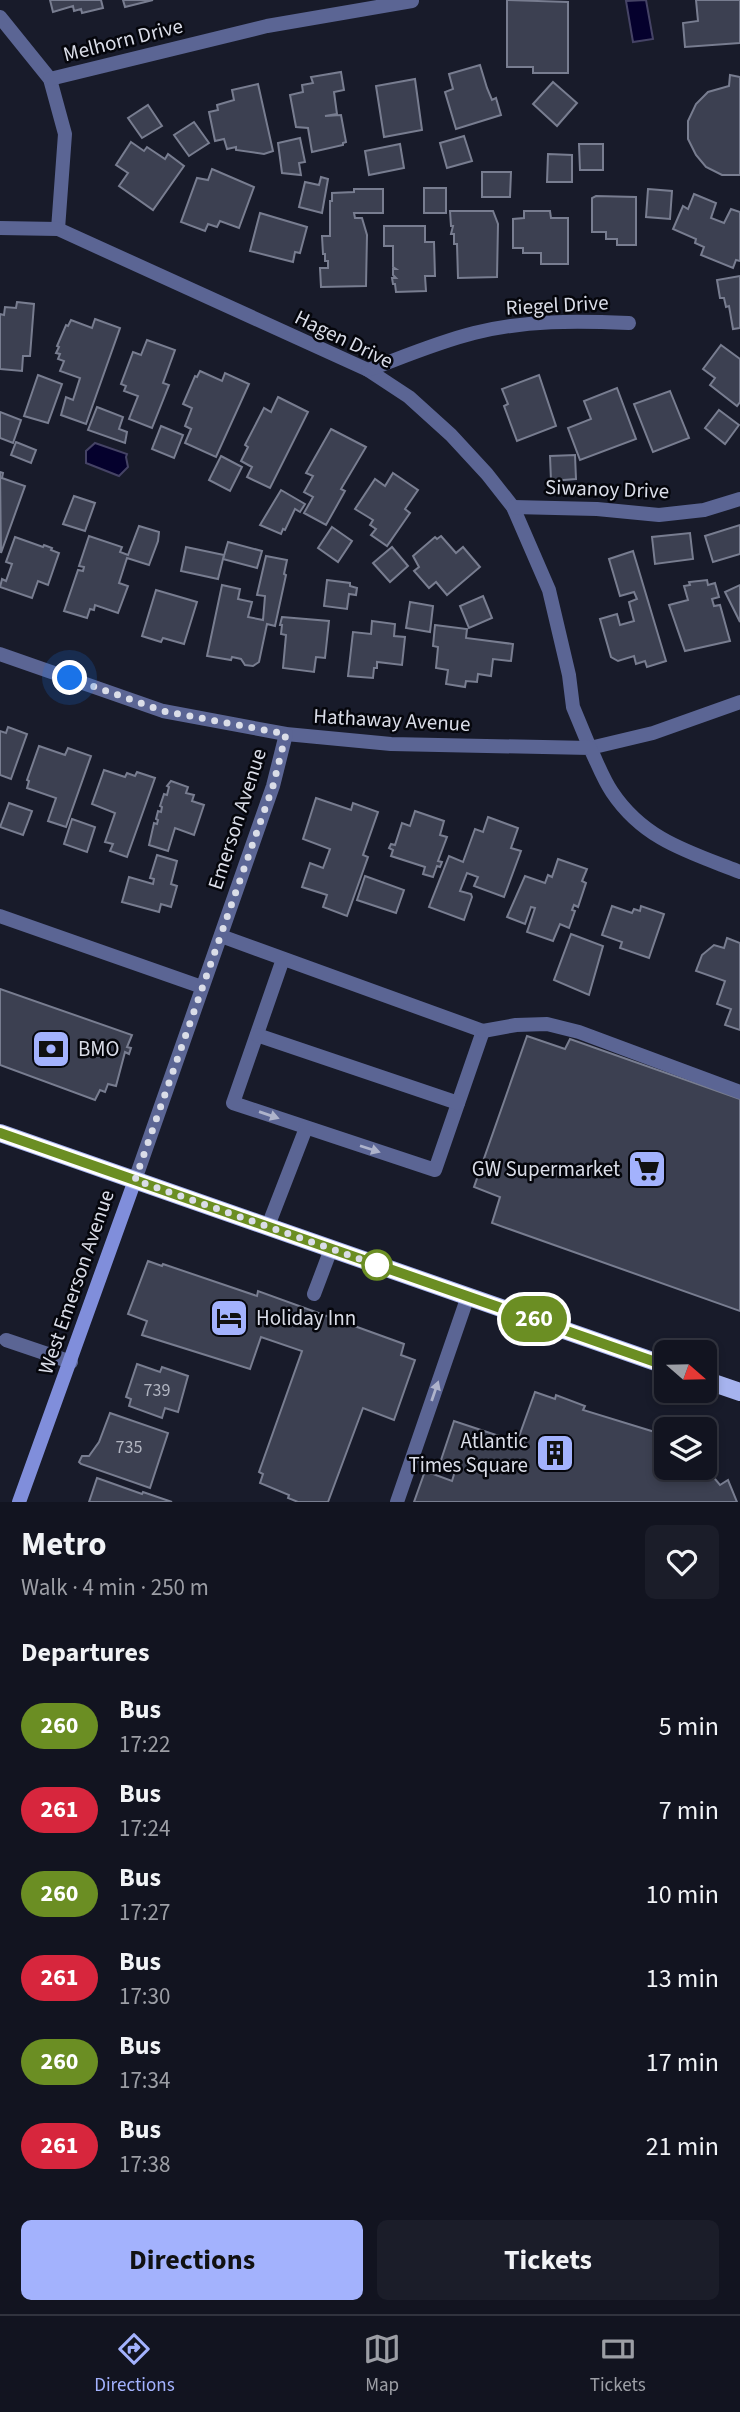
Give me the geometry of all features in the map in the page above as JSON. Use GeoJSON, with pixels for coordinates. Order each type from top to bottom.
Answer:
{"type":"FeatureCollection","features":[{"type":"Feature","properties":{"kind":"main road"},"geometry":{"type":"LineString","coordinates":[[0,1133],[654,1361]]}},
{"type":"Feature","properties":{"kind":"main road"},"geometry":{"type":"LineString","coordinates":[[718,1384],[740,1392]]}},
{"type":"Feature","properties":{"kind":"street","name":"Melhorn Drive"},"geometry":{"type":"LineString","coordinates":[[50,79],[267,26],[412,1]]}},
{"type":"Feature","properties":{"kind":"street"},"geometry":{"type":"LineString","coordinates":[[0,17],[50,79],[65,134],[58,229]]}},
{"type":"Feature","properties":{"kind":"street","name":"Hagen Drive"},"geometry":{"type":"LineString","coordinates":[[0,228],[58,229],[369,370],[409,397],[451,435],[513,507],[549,590],[569,674],[573,708],[590,748]]}},
{"type":"Feature","properties":{"kind":"street","name":"Riegel Drive"},"geometry":{"type":"LineString","coordinates":[[369,370],[474,332],[578,321],[629,323]]}},
{"type":"Feature","properties":{"kind":"street","name":"Siwanoy Drive"},"geometry":{"type":"LineString","coordinates":[[513,507],[597,509],[659,515],[704,510],[740,499]]}},
{"type":"Feature","properties":{"kind":"street","name":"Hathaway Avenue"},"geometry":{"type":"LineString","coordinates":[[0,654],[163,711],[286,734],[391,744],[590,748],[653,733],[740,702]]}},
{"type":"Feature","properties":{"kind":"street","name":"Emerson Avenue"},"geometry":{"type":"LineString","coordinates":[[228,917],[273,786],[286,734]]}},
{"type":"Feature","properties":{"kind":"street"},"geometry":{"type":"LineString","coordinates":[[590,748],[612,792],[635,819],[662,841],[740,872]]}},
{"type":"Feature","properties":{"kind":"street"},"geometry":{"type":"LineString","coordinates":[[0,916],[202,987]]}},
{"type":"Feature","properties":{"kind":"street","name":"West Emerson Avenue"},"geometry":{"type":"LineString","coordinates":[[19,1502],[228,917]]}},
{"type":"Feature","properties":{"kind":"street"},"geometry":{"type":"LineString","coordinates":[[221,936],[483,1031],[516,1025],[547,1024],[579,1032],[740,1092]]}},
{"type":"Feature","properties":{"kind":"street"},"geometry":{"type":"LineString","coordinates":[[283,959],[233,1102],[435,1170],[483,1031]]}},
{"type":"Feature","properties":{"kind":"street"},"geometry":{"type":"LineString","coordinates":[[257,1035],[458,1103]]}},
{"type":"Feature","properties":{"kind":"street"},"geometry":{"type":"LineString","coordinates":[[268,1226],[306,1128]]}},
{"type":"Feature","properties":{"kind":"street"},"geometry":{"type":"LineString","coordinates":[[314,1294],[331,1249]]}},
{"type":"Feature","properties":{"kind":"street"},"geometry":{"type":"LineString","coordinates":[[397,1502],[468,1296]]}},
{"type":"Feature","properties":{"kind":"street"},"geometry":{"type":"LineString","coordinates":[[6,1340],[71,1362]]}},
{"type":"Feature","properties":{"kind":"shaded area"},"geometry":{"type":"Polygon","coordinates":[[[646,0],[653,39],[633,42],[626,1],[646,0]]]}},
{"type":"Feature","properties":{"kind":"shaded area"},"geometry":{"type":"Polygon","coordinates":[[[95,443],[127,454],[128,467],[119,476],[86,463],[86,451],[95,443]]]}},
{"type":"Feature","properties":{"kind":"building"},"geometry":{"type":"Polygon","coordinates":[[[50,0],[101,0],[103,8],[82,13],[81,9],[74,11],[73,6],[53,12],[50,0]]]}},
{"type":"Feature","properties":{"kind":"building"},"geometry":{"type":"Polygon","coordinates":[[[123,0],[153,0],[125,7],[123,0]]]}},
{"type":"Feature","properties":{"kind":"building"},"geometry":{"type":"Polygon","coordinates":[[[507,0],[568,2],[568,73],[533,73],[533,67],[507,67],[507,0]]]}},
{"type":"Feature","properties":{"kind":"building"},"geometry":{"type":"Polygon","coordinates":[[[696,0],[740,0],[740,43],[685,47],[683,23],[698,21],[696,0]]]}},
{"type":"Feature","properties":{"kind":"building"},"geometry":{"type":"Polygon","coordinates":[[[480,65],[492,100],[496,98],[501,115],[456,129],[445,92],[453,89],[449,74],[480,65]]]}},
{"type":"Feature","properties":{"kind":"building"},"geometry":{"type":"Polygon","coordinates":[[[341,72],[344,90],[334,92],[337,114],[325,116],[341,115],[346,142],[312,152],[308,128],[296,127],[290,95],[303,92],[302,85],[313,83],[311,77],[341,72]]]}},
{"type":"Feature","properties":{"kind":"building"},"geometry":{"type":"Polygon","coordinates":[[[730,75],[740,77],[740,175],[722,175],[706,167],[688,139],[688,121],[696,104],[708,92],[729,86],[730,75]]]}},
{"type":"Feature","properties":{"kind":"building"},"geometry":{"type":"Polygon","coordinates":[[[415,79],[422,130],[384,137],[376,86],[415,79]]]}},
{"type":"Feature","properties":{"kind":"building"},"geometry":{"type":"Polygon","coordinates":[[[553,82],[577,103],[557,126],[533,104],[553,82]]]}},
{"type":"Feature","properties":{"kind":"building"},"geometry":{"type":"Polygon","coordinates":[[[258,84],[273,151],[264,154],[236,150],[236,147],[227,149],[224,139],[215,141],[209,112],[218,110],[217,105],[234,100],[232,90],[258,84]]]}},
{"type":"Feature","properties":{"kind":"building"},"geometry":{"type":"Polygon","coordinates":[[[148,105],[162,126],[142,138],[128,118],[148,105]]]}},
{"type":"Feature","properties":{"kind":"building"},"geometry":{"type":"Polygon","coordinates":[[[194,122],[209,143],[189,156],[174,135],[194,122]]]}},
{"type":"Feature","properties":{"kind":"building"},"geometry":{"type":"Polygon","coordinates":[[[464,136],[472,161],[447,168],[440,143],[464,136]]]}},
{"type":"Feature","properties":{"kind":"building"},"geometry":{"type":"Polygon","coordinates":[[[300,138],[305,162],[299,163],[301,175],[282,173],[278,143],[300,138]]]}},
{"type":"Feature","properties":{"kind":"building"},"geometry":{"type":"Polygon","coordinates":[[[131,142],[144,151],[147,147],[165,159],[168,154],[184,166],[153,210],[119,186],[128,173],[116,165],[131,142]]]}},
{"type":"Feature","properties":{"kind":"building"},"geometry":{"type":"Polygon","coordinates":[[[400,144],[404,168],[369,175],[365,151],[400,144]]]}},
{"type":"Feature","properties":{"kind":"building"},"geometry":{"type":"Polygon","coordinates":[[[579,144],[603,144],[603,170],[580,170],[579,144]]]}},
{"type":"Feature","properties":{"kind":"building"},"geometry":{"type":"Polygon","coordinates":[[[548,154],[572,155],[572,182],[547,182],[548,154]]]}},
{"type":"Feature","properties":{"kind":"building"},"geometry":{"type":"Polygon","coordinates":[[[212,169],[254,187],[239,228],[220,221],[217,227],[208,224],[205,231],[181,222],[197,178],[208,180],[212,169]]]}},
{"type":"Feature","properties":{"kind":"building"},"geometry":{"type":"Polygon","coordinates":[[[482,172],[511,172],[510,197],[482,197],[482,172]]]}},
{"type":"Feature","properties":{"kind":"building"},"geometry":{"type":"Polygon","coordinates":[[[321,177],[328,179],[322,213],[299,207],[305,182],[319,185],[321,177]]]}},
{"type":"Feature","properties":{"kind":"building"},"geometry":{"type":"Polygon","coordinates":[[[424,188],[446,188],[446,213],[424,213],[424,188]]]}},
{"type":"Feature","properties":{"kind":"building"},"geometry":{"type":"Polygon","coordinates":[[[354,189],[383,189],[383,213],[354,213],[355,218],[362,218],[367,235],[366,286],[321,287],[320,268],[328,268],[328,261],[325,261],[323,254],[322,236],[330,236],[332,193],[354,192],[354,189]]]}},
{"type":"Feature","properties":{"kind":"building"},"geometry":{"type":"Polygon","coordinates":[[[648,189],[672,191],[670,219],[646,217],[648,189]]]}},
{"type":"Feature","properties":{"kind":"building"},"geometry":{"type":"Polygon","coordinates":[[[694,194],[716,203],[711,218],[724,223],[731,209],[740,212],[740,261],[736,260],[733,268],[701,255],[704,247],[695,243],[696,239],[673,229],[683,206],[688,209],[694,194]]]}},
{"type":"Feature","properties":{"kind":"building"},"geometry":{"type":"Polygon","coordinates":[[[636,197],[636,245],[617,245],[617,239],[606,239],[606,232],[592,232],[592,198],[636,197]]]}},
{"type":"Feature","properties":{"kind":"building"},"geometry":{"type":"Polygon","coordinates":[[[450,211],[493,211],[498,224],[497,277],[458,278],[457,244],[454,244],[454,234],[451,234],[453,226],[450,211]]]}},
{"type":"Feature","properties":{"kind":"building"},"geometry":{"type":"Polygon","coordinates":[[[524,211],[550,211],[551,218],[568,218],[568,264],[541,264],[541,253],[523,253],[523,248],[513,248],[513,219],[524,218],[524,211]]]}},
{"type":"Feature","properties":{"kind":"building"},"geometry":{"type":"Polygon","coordinates":[[[260,213],[307,227],[300,253],[295,252],[293,262],[250,251],[260,213]]]}},
{"type":"Feature","properties":{"kind":"building"},"geometry":{"type":"Polygon","coordinates":[[[384,226],[425,226],[425,242],[434,242],[435,276],[425,276],[426,291],[396,292],[392,278],[396,278],[393,275],[393,269],[396,269],[393,267],[393,246],[384,246],[384,226]]]}},
{"type":"Feature","properties":{"kind":"building"},"geometry":{"type":"Polygon","coordinates":[[[740,276],[740,328],[733,329],[729,306],[726,307],[724,298],[720,298],[717,280],[740,276]]]}},
{"type":"Feature","properties":{"kind":"building"},"geometry":{"type":"Polygon","coordinates":[[[17,302],[34,304],[30,356],[23,356],[22,371],[0,369],[0,314],[4,315],[5,307],[16,308],[17,302]]]}},
{"type":"Feature","properties":{"kind":"building"},"geometry":{"type":"Polygon","coordinates":[[[95,319],[120,328],[86,424],[61,415],[66,397],[73,400],[80,378],[60,371],[64,361],[58,359],[60,354],[56,353],[66,325],[68,326],[71,320],[92,328],[95,319]]]}},
{"type":"Feature","properties":{"kind":"building"},"geometry":{"type":"Polygon","coordinates":[[[147,340],[175,350],[163,383],[169,385],[152,428],[129,419],[138,396],[124,391],[126,386],[121,384],[133,352],[141,355],[147,340]]]}},
{"type":"Feature","properties":{"kind":"building"},"geometry":{"type":"Polygon","coordinates":[[[721,345],[740,359],[740,402],[737,406],[710,385],[715,378],[703,369],[721,345]]]}},
{"type":"Feature","properties":{"kind":"building"},"geometry":{"type":"Polygon","coordinates":[[[200,371],[222,381],[225,373],[249,384],[216,457],[185,443],[191,429],[185,426],[192,408],[183,404],[195,376],[197,377],[200,371]]]}},
{"type":"Feature","properties":{"kind":"building"},"geometry":{"type":"Polygon","coordinates":[[[38,375],[62,384],[48,423],[24,416],[38,375]]]}},
{"type":"Feature","properties":{"kind":"building"},"geometry":{"type":"Polygon","coordinates":[[[539,375],[556,426],[517,441],[504,406],[508,404],[502,389],[539,375]]]}},
{"type":"Feature","properties":{"kind":"building"},"geometry":{"type":"Polygon","coordinates":[[[617,388],[636,439],[580,460],[568,428],[591,419],[584,401],[617,388]]]}},
{"type":"Feature","properties":{"kind":"building"},"geometry":{"type":"Polygon","coordinates":[[[670,391],[689,438],[653,452],[634,404],[670,391]]]}},
{"type":"Feature","properties":{"kind":"building"},"geometry":{"type":"Polygon","coordinates":[[[278,397],[308,412],[270,488],[247,477],[252,467],[241,461],[248,447],[245,445],[264,408],[271,412],[278,397]]]}},
{"type":"Feature","properties":{"kind":"building"},"geometry":{"type":"Polygon","coordinates":[[[97,407],[123,417],[119,429],[127,432],[125,443],[88,430],[97,407]]]}},
{"type":"Feature","properties":{"kind":"building"},"geometry":{"type":"Polygon","coordinates":[[[719,410],[739,425],[725,444],[705,428],[719,410]]]}},
{"type":"Feature","properties":{"kind":"building"},"geometry":{"type":"Polygon","coordinates":[[[0,412],[21,420],[13,443],[0,438],[0,412]]]}},
{"type":"Feature","properties":{"kind":"building"},"geometry":{"type":"Polygon","coordinates":[[[161,426],[183,435],[174,458],[152,449],[161,426]]]}},
{"type":"Feature","properties":{"kind":"building"},"geometry":{"type":"Polygon","coordinates":[[[331,429],[366,447],[341,489],[345,491],[326,525],[304,513],[313,497],[304,492],[313,476],[306,473],[331,429]]]}},
{"type":"Feature","properties":{"kind":"building"},"geometry":{"type":"Polygon","coordinates":[[[16,442],[36,450],[31,463],[11,455],[16,442]]]}},
{"type":"Feature","properties":{"kind":"building"},"geometry":{"type":"Polygon","coordinates":[[[575,455],[576,479],[551,481],[550,456],[575,455]]]}},
{"type":"Feature","properties":{"kind":"building"},"geometry":{"type":"Polygon","coordinates":[[[221,456],[242,467],[230,491],[209,480],[221,456]]]}},
{"type":"Feature","properties":{"kind":"building"},"geometry":{"type":"Polygon","coordinates":[[[0,472],[3,473],[2,478],[25,486],[1,553],[0,472]]]}},
{"type":"Feature","properties":{"kind":"building"},"geometry":{"type":"Polygon","coordinates":[[[393,473],[418,490],[405,509],[410,513],[387,546],[371,535],[376,529],[370,525],[373,520],[355,509],[375,479],[385,486],[393,473]]]}},
{"type":"Feature","properties":{"kind":"building"},"geometry":{"type":"Polygon","coordinates":[[[281,490],[305,504],[300,512],[295,509],[281,534],[260,525],[281,490]]]}},
{"type":"Feature","properties":{"kind":"building"},"geometry":{"type":"Polygon","coordinates":[[[74,496],[95,503],[85,531],[63,524],[74,496]]]}},
{"type":"Feature","properties":{"kind":"building"},"geometry":{"type":"Polygon","coordinates":[[[740,525],[740,554],[713,562],[705,536],[740,525]]]}},
{"type":"Feature","properties":{"kind":"building"},"geometry":{"type":"Polygon","coordinates":[[[139,526],[159,532],[158,541],[149,565],[127,558],[119,583],[128,586],[118,613],[95,605],[94,610],[90,609],[87,618],[64,611],[78,570],[83,571],[84,567],[79,566],[89,536],[122,547],[120,552],[128,555],[139,526]]]}},
{"type":"Feature","properties":{"kind":"building"},"geometry":{"type":"Polygon","coordinates":[[[332,527],[352,541],[338,562],[318,548],[332,527]]]}},
{"type":"Feature","properties":{"kind":"building"},"geometry":{"type":"Polygon","coordinates":[[[690,533],[693,559],[655,564],[652,537],[690,533]]]}},
{"type":"Feature","properties":{"kind":"building"},"geometry":{"type":"Polygon","coordinates":[[[441,536],[456,553],[463,547],[480,567],[447,595],[436,582],[429,588],[414,571],[419,567],[413,556],[435,537],[437,539],[441,536]]]}},
{"type":"Feature","properties":{"kind":"building"},"geometry":{"type":"Polygon","coordinates":[[[15,537],[43,547],[44,545],[59,553],[48,585],[38,581],[32,598],[0,587],[2,579],[6,581],[12,564],[6,562],[15,537]]]}},
{"type":"Feature","properties":{"kind":"building"},"geometry":{"type":"Polygon","coordinates":[[[228,542],[262,551],[257,568],[223,559],[228,542]]]}},
{"type":"Feature","properties":{"kind":"building"},"geometry":{"type":"Polygon","coordinates":[[[186,547],[224,555],[218,579],[181,571],[186,547]]]}},
{"type":"Feature","properties":{"kind":"building"},"geometry":{"type":"Polygon","coordinates":[[[392,547],[408,566],[390,582],[373,563],[392,547]]]}},
{"type":"Feature","properties":{"kind":"building"},"geometry":{"type":"Polygon","coordinates":[[[633,551],[666,661],[647,667],[645,661],[636,664],[634,656],[618,661],[611,657],[600,619],[617,614],[620,625],[634,621],[629,602],[637,599],[634,592],[620,596],[609,559],[633,551]]]}},
{"type":"Feature","properties":{"kind":"building"},"geometry":{"type":"Polygon","coordinates":[[[266,556],[287,560],[275,626],[267,624],[259,662],[253,666],[245,665],[241,659],[232,657],[231,660],[207,656],[222,585],[240,589],[238,599],[252,602],[248,617],[263,620],[265,596],[257,595],[266,556]]]}},
{"type":"Feature","properties":{"kind":"building"},"geometry":{"type":"Polygon","coordinates":[[[327,580],[350,583],[350,586],[357,588],[356,595],[349,594],[347,609],[324,606],[327,580]]]}},
{"type":"Feature","properties":{"kind":"building"},"geometry":{"type":"Polygon","coordinates":[[[707,580],[708,585],[715,583],[719,597],[712,599],[714,606],[720,605],[730,641],[685,651],[669,605],[688,600],[684,586],[690,585],[689,582],[707,580]]]}},
{"type":"Feature","properties":{"kind":"building"},"geometry":{"type":"Polygon","coordinates":[[[740,585],[740,622],[725,592],[740,585]]]}},
{"type":"Feature","properties":{"kind":"building"},"geometry":{"type":"Polygon","coordinates":[[[156,590],[197,602],[184,644],[163,638],[161,642],[142,636],[156,590]]]}},
{"type":"Feature","properties":{"kind":"building"},"geometry":{"type":"Polygon","coordinates":[[[483,596],[492,618],[469,628],[460,606],[483,596]]]}},
{"type":"Feature","properties":{"kind":"building"},"geometry":{"type":"Polygon","coordinates":[[[410,602],[433,606],[430,632],[406,628],[410,602]]]}},
{"type":"Feature","properties":{"kind":"building"},"geometry":{"type":"Polygon","coordinates":[[[282,617],[329,621],[325,658],[316,657],[314,672],[283,668],[286,635],[281,634],[282,617]]]}},
{"type":"Feature","properties":{"kind":"building"},"geometry":{"type":"Polygon","coordinates":[[[372,621],[395,624],[394,636],[405,637],[402,665],[377,662],[373,678],[348,676],[353,632],[371,634],[372,621]]]}},
{"type":"Feature","properties":{"kind":"building"},"geometry":{"type":"Polygon","coordinates":[[[435,625],[467,629],[466,638],[513,644],[511,661],[493,659],[491,676],[478,674],[477,682],[466,681],[465,687],[446,684],[448,670],[436,668],[438,647],[433,646],[435,625]]]}},
{"type":"Feature","properties":{"kind":"building"},"geometry":{"type":"Polygon","coordinates":[[[8,727],[27,734],[11,779],[0,775],[0,731],[6,733],[8,727]]]}},
{"type":"Feature","properties":{"kind":"building"},"geometry":{"type":"Polygon","coordinates":[[[39,746],[65,755],[68,748],[91,756],[66,827],[48,821],[56,798],[27,788],[27,780],[39,746]]]}},
{"type":"Feature","properties":{"kind":"building"},"geometry":{"type":"Polygon","coordinates":[[[104,770],[125,777],[127,773],[135,776],[137,772],[155,778],[127,857],[110,851],[113,844],[105,842],[115,813],[92,804],[104,770]]]}},
{"type":"Feature","properties":{"kind":"building"},"geometry":{"type":"Polygon","coordinates":[[[171,781],[188,787],[186,793],[194,795],[192,801],[204,805],[194,835],[175,828],[168,851],[149,845],[154,823],[157,824],[158,811],[161,812],[160,806],[171,781]]]}},
{"type":"Feature","properties":{"kind":"building"},"geometry":{"type":"Polygon","coordinates":[[[316,798],[351,810],[353,803],[378,812],[363,855],[368,857],[347,916],[323,907],[327,895],[302,887],[310,863],[323,868],[330,849],[303,839],[316,798]]]}},
{"type":"Feature","properties":{"kind":"building"},"geometry":{"type":"Polygon","coordinates":[[[9,803],[32,811],[23,835],[0,827],[9,803]]]}},
{"type":"Feature","properties":{"kind":"building"},"geometry":{"type":"Polygon","coordinates":[[[415,811],[444,821],[440,835],[447,837],[438,861],[442,862],[440,867],[437,866],[433,877],[423,874],[425,867],[391,856],[393,850],[389,848],[391,844],[395,845],[402,823],[410,826],[415,811]]]}},
{"type":"Feature","properties":{"kind":"building"},"geometry":{"type":"Polygon","coordinates":[[[488,817],[518,828],[511,848],[521,851],[504,897],[474,886],[478,877],[467,873],[460,891],[471,894],[472,897],[464,920],[429,907],[449,856],[463,862],[475,829],[483,832],[488,817]]]}},
{"type":"Feature","properties":{"kind":"building"},"geometry":{"type":"Polygon","coordinates":[[[72,819],[95,827],[87,852],[64,844],[72,819]]]}},
{"type":"Feature","properties":{"kind":"building"},"geometry":{"type":"Polygon","coordinates":[[[157,855],[177,861],[171,884],[177,886],[171,907],[161,904],[159,912],[122,902],[129,877],[153,884],[154,879],[150,878],[157,855]]]}},
{"type":"Feature","properties":{"kind":"building"},"geometry":{"type":"Polygon","coordinates":[[[558,859],[587,869],[582,881],[586,883],[578,907],[574,905],[572,910],[575,911],[569,928],[560,924],[553,941],[527,932],[535,908],[531,907],[525,924],[507,917],[525,876],[545,883],[548,875],[552,877],[558,859]]]}},
{"type":"Feature","properties":{"kind":"building"},"geometry":{"type":"Polygon","coordinates":[[[365,876],[404,890],[396,913],[357,900],[365,876]]]}},
{"type":"Feature","properties":{"kind":"building"},"geometry":{"type":"Polygon","coordinates":[[[612,906],[632,913],[634,909],[640,911],[641,906],[664,914],[649,958],[620,948],[622,942],[602,935],[612,906]]]}},
{"type":"Feature","properties":{"kind":"building"},"geometry":{"type":"Polygon","coordinates":[[[571,934],[603,946],[589,995],[554,980],[571,934]]]}},
{"type":"Feature","properties":{"kind":"building"},"geometry":{"type":"Polygon","coordinates":[[[727,938],[740,943],[740,1030],[725,1025],[731,1009],[717,1004],[725,981],[696,971],[702,955],[714,945],[724,948],[727,938]]]}},
{"type":"Feature","properties":{"kind":"building"},"geometry":{"type":"Polygon","coordinates":[[[0,989],[132,1035],[127,1047],[131,1048],[129,1054],[125,1052],[116,1086],[108,1084],[105,1092],[100,1090],[95,1100],[0,1065],[0,989]]]}},
{"type":"Feature","properties":{"kind":"building"},"geometry":{"type":"Polygon","coordinates":[[[527,1036],[565,1049],[570,1039],[740,1099],[740,1311],[492,1223],[500,1197],[474,1187],[527,1036]]]}},
{"type":"Feature","properties":{"kind":"building"},"geometry":{"type":"Polygon","coordinates":[[[148,1261],[257,1296],[258,1291],[404,1344],[401,1355],[415,1360],[394,1420],[363,1408],[328,1502],[298,1502],[288,1498],[289,1495],[260,1483],[263,1474],[259,1472],[302,1351],[261,1337],[250,1369],[142,1335],[147,1321],[128,1314],[148,1261]]]}},
{"type":"Feature","properties":{"kind":"building"},"geometry":{"type":"Polygon","coordinates":[[[137,1364],[160,1372],[162,1367],[188,1376],[178,1412],[165,1408],[162,1418],[129,1406],[131,1399],[126,1397],[137,1364]]]}},
{"type":"Feature","properties":{"kind":"building","name":"Atlantic Times Square"},"geometry":{"type":"Polygon","coordinates":[[[535,1392],[555,1399],[556,1395],[585,1406],[583,1410],[654,1432],[654,1480],[716,1480],[720,1485],[728,1480],[737,1502],[414,1502],[425,1471],[452,1481],[456,1468],[440,1463],[454,1421],[517,1442],[535,1392]]]}},
{"type":"Feature","properties":{"kind":"building"},"geometry":{"type":"Polygon","coordinates":[[[110,1413],[168,1433],[150,1488],[79,1462],[82,1456],[89,1456],[99,1442],[110,1413]]]}},
{"type":"Feature","properties":{"kind":"building"},"geometry":{"type":"Polygon","coordinates":[[[97,1478],[142,1494],[143,1492],[172,1502],[89,1502],[97,1478]]]}},
{"type":"Feature","properties":{"kind":"bus line","name":"260"},"geometry":{"type":"LineString","coordinates":[[0,1133],[654,1361]]}},
{"type":"Feature","properties":{"kind":"place","name":"BMO"},"geometry":{"type":"Point","coordinates":[51,1049]}},
{"type":"Feature","properties":{"kind":"place","name":"GW Supermarket"},"geometry":{"type":"Point","coordinates":[647,1169]}},
{"type":"Feature","properties":{"kind":"place","name":"Holiday Inn"},"geometry":{"type":"Point","coordinates":[229,1318]}},
{"type":"Feature","properties":{"kind":"place","name":"Atlantic Times Square"},"geometry":{"type":"Point","coordinates":[555,1453]}},
{"type":"Feature","properties":{"kind":"route"},"geometry":{"type":"LineString","coordinates":[[70,678],[163,711],[286,734],[273,786],[135,1180],[383,1267],[377,1265]]}}]}
